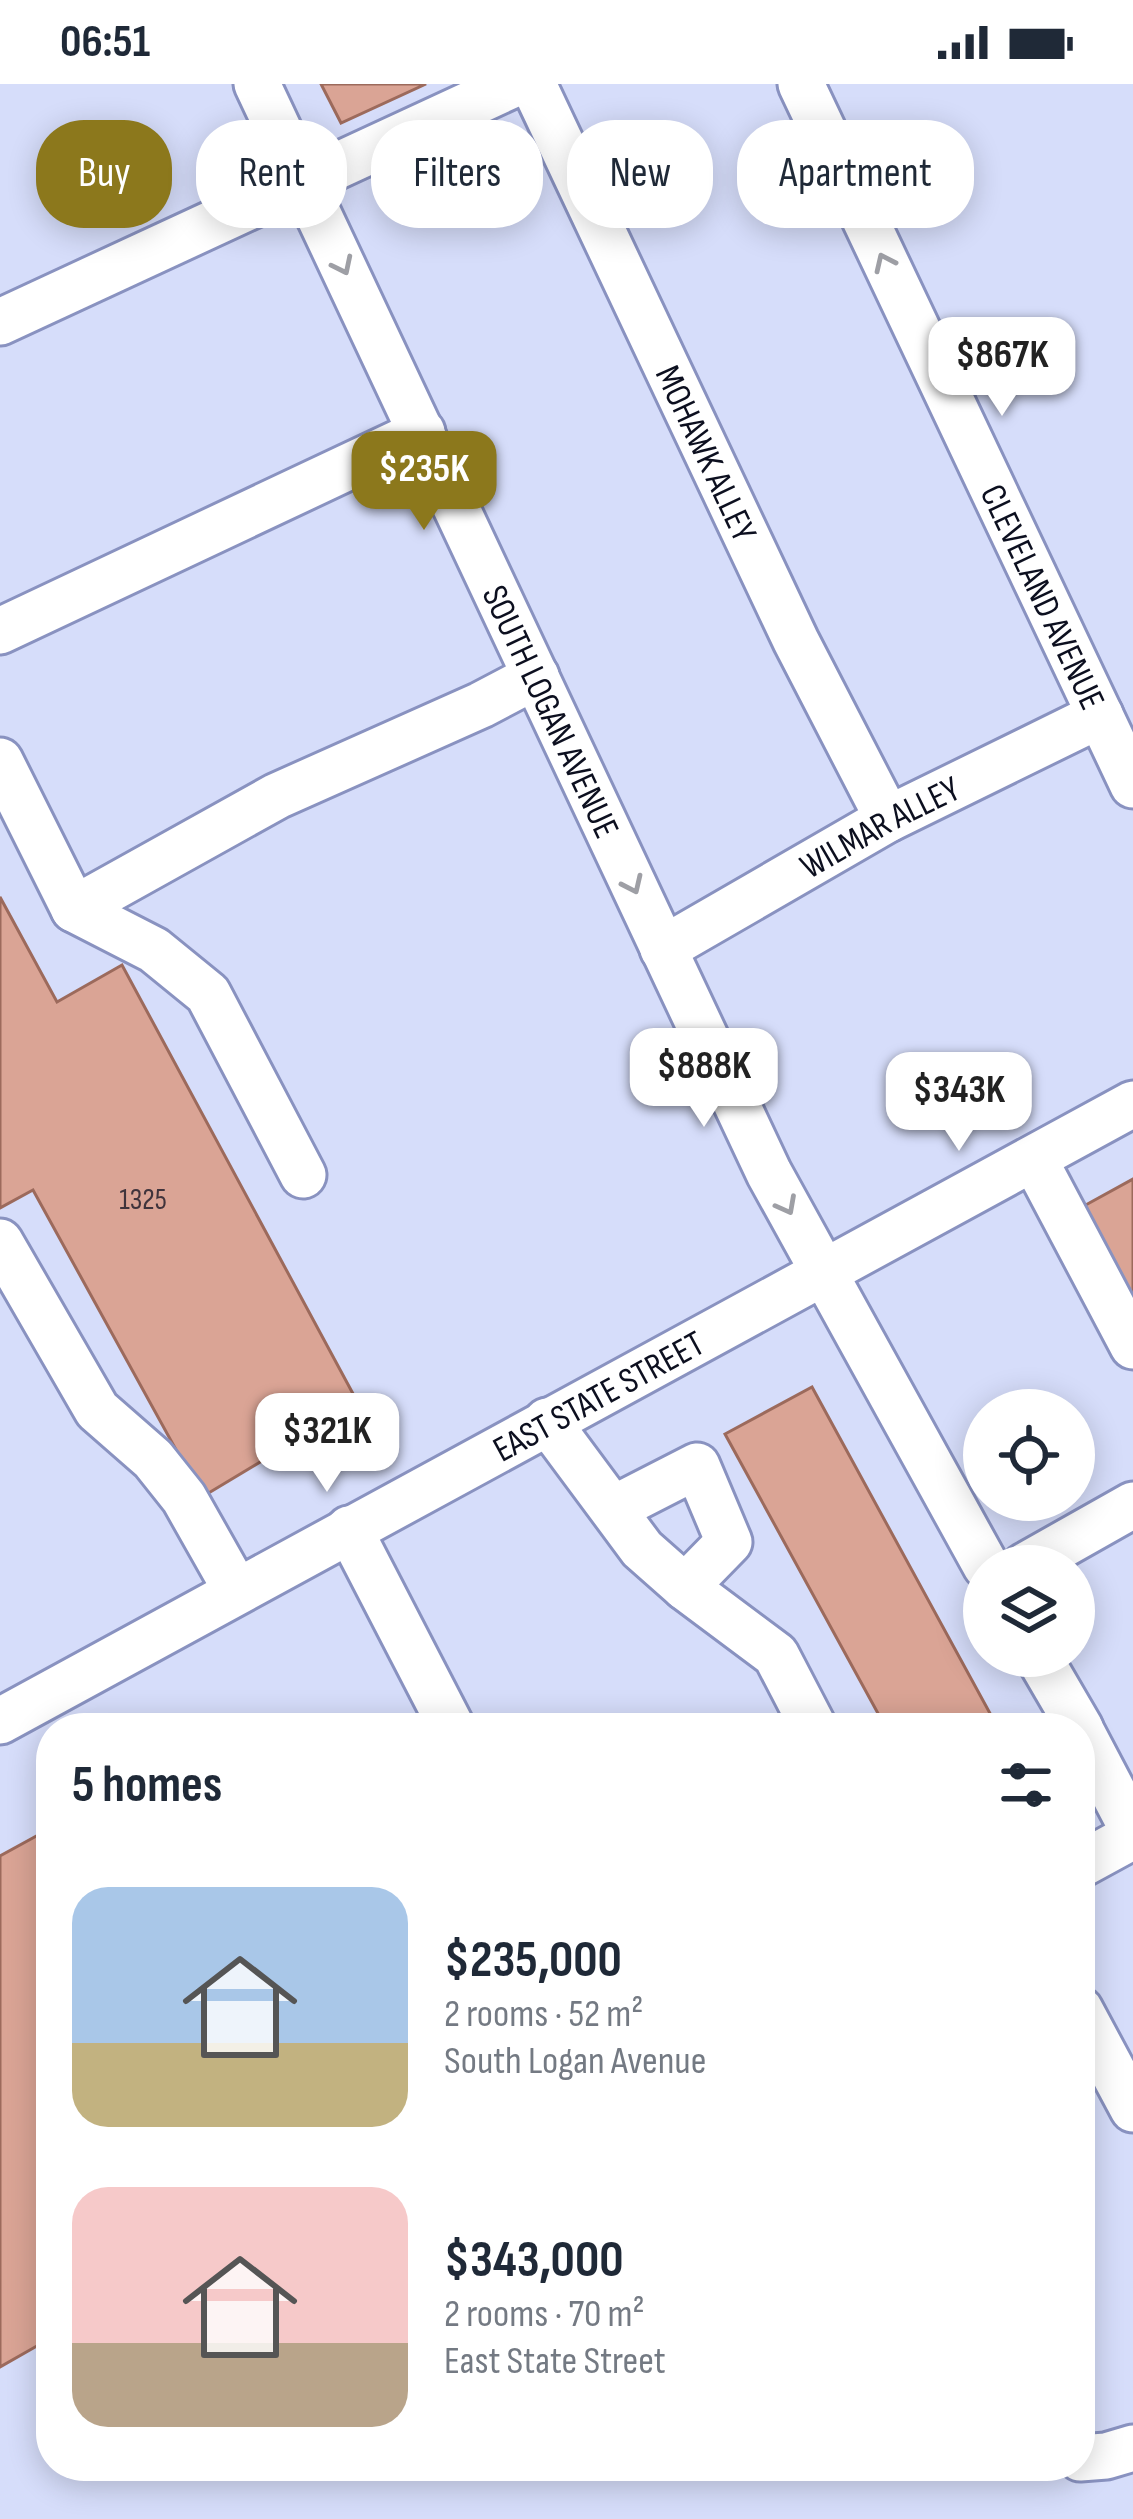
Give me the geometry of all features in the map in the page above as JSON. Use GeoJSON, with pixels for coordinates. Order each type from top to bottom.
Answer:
{"type":"FeatureCollection","features":[{"type":"Feature","properties":{"kind":"street","name":"SOUTH LOGAN AVENUE"},"geometry":{"type":"LineString","coordinates":[[257,84],[274,120]]}},
{"type":"Feature","properties":{"kind":"street"},"geometry":{"type":"LineString","coordinates":[[347,162],[514,84]]}},
{"type":"Feature","properties":{"kind":"street","name":"MOHAWK ALLEY"},"geometry":{"type":"LineString","coordinates":[[533,84],[796,641],[888,819]]}},
{"type":"Feature","properties":{"kind":"street","name":"CLEVELAND AVENUE"},"geometry":{"type":"LineString","coordinates":[[801,84],[1100,715],[1129,764]]}},
{"type":"Feature","properties":{"kind":"street"},"geometry":{"type":"LineString","coordinates":[[0,322],[205,228]]}},
{"type":"Feature","properties":{"kind":"street","name":"SOUTH LOGAN AVENUE"},"geometry":{"type":"LineString","coordinates":[[325,228],[769,1173],[974,1545]]}},
{"type":"Feature","properties":{"kind":"street"},"geometry":{"type":"LineString","coordinates":[[0,632],[422,432]]}},
{"type":"Feature","properties":{"kind":"street"},"geometry":{"type":"LineString","coordinates":[[74,909],[277,796],[536,676]]}},
{"type":"Feature","properties":{"kind":"street","name":"WILMAR ALLEY"},"geometry":{"type":"LineString","coordinates":[[663,949],[888,819],[1100,715]]}},
{"type":"Feature","properties":{"kind":"street"},"geometry":{"type":"LineString","coordinates":[[0,761],[74,909],[154,950],[208,994],[303,1175]]}},
{"type":"Feature","properties":{"kind":"street","name":"EAST STATE STREET"},"geometry":{"type":"LineString","coordinates":[[0,1721],[1133,1104]]}},
{"type":"Feature","properties":{"kind":"street"},"geometry":{"type":"LineString","coordinates":[[1034,1159],[1133,1346]]}},
{"type":"Feature","properties":{"kind":"street"},"geometry":{"type":"LineString","coordinates":[[0,1242],[97,1410],[153,1459],[184,1498],[236,1591]]}},
{"type":"Feature","properties":{"kind":"street"},"geometry":{"type":"LineString","coordinates":[[547,1421],[642,1549],[776,1654],[806,1713]]}},
{"type":"Feature","properties":{"kind":"street"},"geometry":{"type":"LineString","coordinates":[[613,1509],[697,1466],[729,1542],[685,1587]]}},
{"type":"Feature","properties":{"kind":"street"},"geometry":{"type":"LineString","coordinates":[[1062,1545],[1133,1505]]}},
{"type":"Feature","properties":{"kind":"street"},"geometry":{"type":"LineString","coordinates":[[349,1529],[444,1713]]}},
{"type":"Feature","properties":{"kind":"street"},"geometry":{"type":"LineString","coordinates":[[1050,1677],[1071,1713]]}},
{"type":"Feature","properties":{"kind":"street"},"geometry":{"type":"LineString","coordinates":[[1095,1754],[1129,1813],[1095,1849]]}},
{"type":"Feature","properties":{"kind":"street"},"geometry":{"type":"LineString","coordinates":[[1095,2038],[1133,2109]]}},
{"type":"Feature","properties":{"kind":"street"},"geometry":{"type":"LineString","coordinates":[[1095,2457],[1133,2447]]}},
{"type":"Feature","properties":{"kind":"building"},"geometry":{"type":"Polygon","coordinates":[[[321,84],[426,84],[347,120],[339,120],[321,84]]]}},
{"type":"Feature","properties":{"kind":"building"},"geometry":{"type":"Polygon","coordinates":[[[0,897],[57,1002],[122,965],[358,1403],[202,1497],[33,1190],[0,1208],[0,897]]]}},
{"type":"Feature","properties":{"kind":"building"},"geometry":{"type":"Polygon","coordinates":[[[1133,1179],[1133,1299],[1082,1207],[1133,1179]]]}},
{"type":"Feature","properties":{"kind":"building"},"geometry":{"type":"Polygon","coordinates":[[[812,1387],[963,1664],[963,1677],[970,1677],[990,1713],[878,1713],[725,1434],[812,1387]]]}},
{"type":"Feature","properties":{"kind":"building"},"geometry":{"type":"Polygon","coordinates":[[[36,1836],[36,2347],[0,2367],[0,1856],[36,1836]]]}}]}
